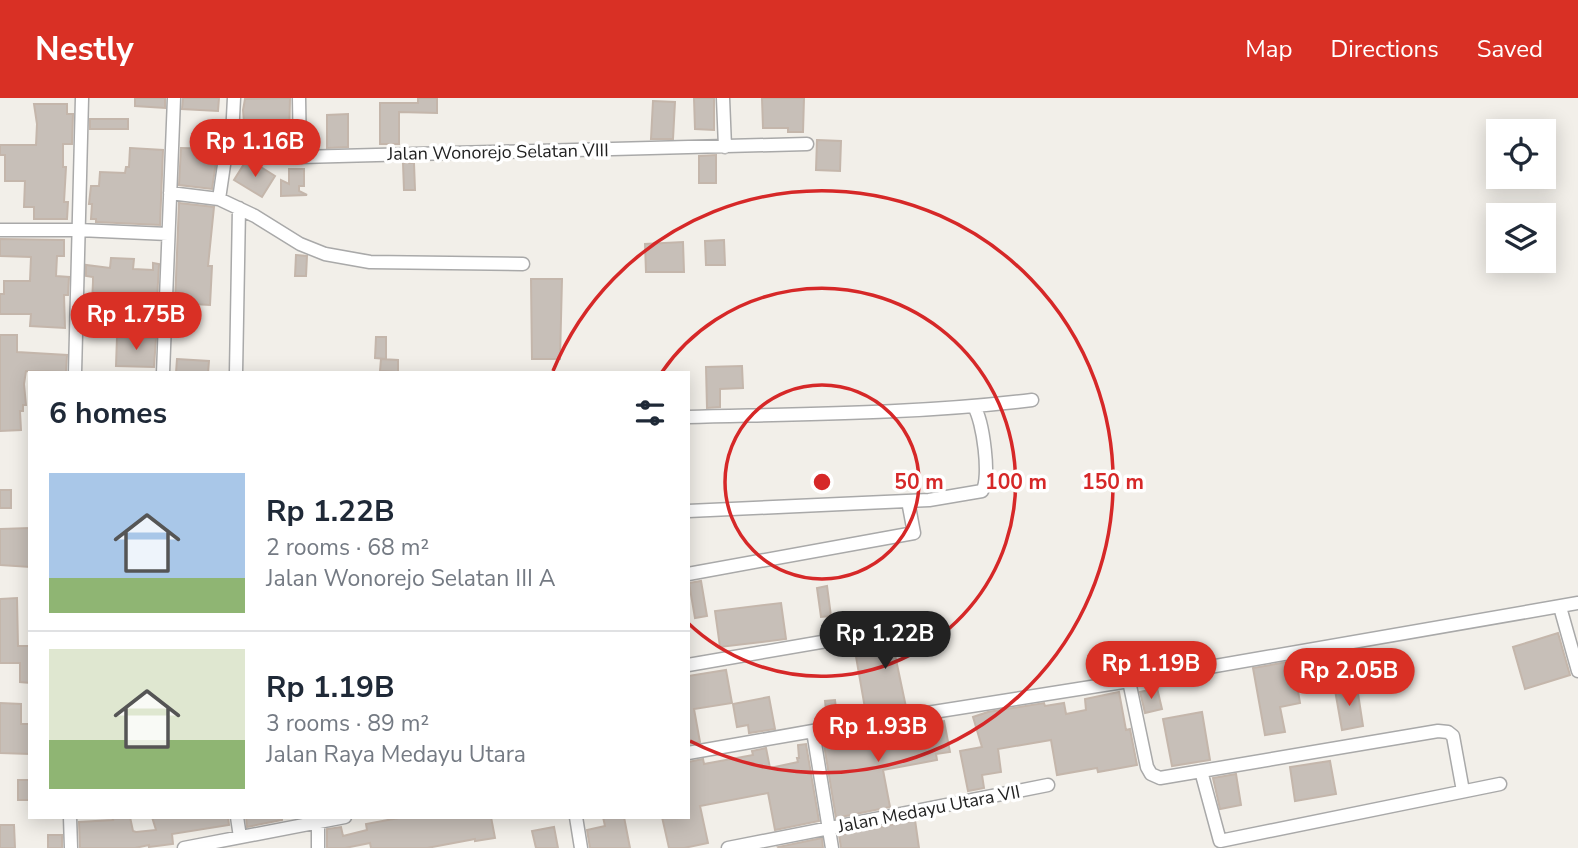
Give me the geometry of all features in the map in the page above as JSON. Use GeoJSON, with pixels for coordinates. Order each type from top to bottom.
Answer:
{"type":"FeatureCollection","features":[{"type":"Feature","properties":{"kind":"street"},"geometry":{"type":"LineString","coordinates":[[75,371],[82,98]]}},
{"type":"Feature","properties":{"kind":"street"},"geometry":{"type":"LineString","coordinates":[[163,371],[174,98]]}},
{"type":"Feature","properties":{"kind":"street"},"geometry":{"type":"LineString","coordinates":[[219,199],[225,158],[236,155],[234,98]]}},
{"type":"Feature","properties":{"kind":"street"},"geometry":{"type":"LineString","coordinates":[[299,98],[300,157]]}},
{"type":"Feature","properties":{"kind":"street"},"geometry":{"type":"LineString","coordinates":[[723,98],[725,147]]}},
{"type":"Feature","properties":{"kind":"street","name":"Jalan Wonorejo Selatan VIII"},"geometry":{"type":"LineString","coordinates":[[236,155],[300,157],[807,144]]}},
{"type":"Feature","properties":{"kind":"street"},"geometry":{"type":"LineString","coordinates":[[170,193],[219,199],[300,244],[346,259],[370,262],[523,264]]}},
{"type":"Feature","properties":{"kind":"street"},"geometry":{"type":"LineString","coordinates":[[236,371],[239,208]]}},
{"type":"Feature","properties":{"kind":"street"},"geometry":{"type":"LineString","coordinates":[[0,230],[168,234]]}},
{"type":"Feature","properties":{"kind":"street"},"geometry":{"type":"LineString","coordinates":[[690,417],[885,412],[974,407],[1031,400]]}},
{"type":"Feature","properties":{"kind":"street"},"geometry":{"type":"LineString","coordinates":[[690,510],[908,501],[974,494],[986,486],[979,414],[974,407]]}},
{"type":"Feature","properties":{"kind":"street"},"geometry":{"type":"LineString","coordinates":[[690,575],[914,533],[908,501]]}},
{"type":"Feature","properties":{"kind":"street"},"geometry":{"type":"LineString","coordinates":[[690,753],[1129,681],[1578,603]]}},
{"type":"Feature","properties":{"kind":"street"},"geometry":{"type":"LineString","coordinates":[[1560,607],[1578,671]]}},
{"type":"Feature","properties":{"kind":"street"},"geometry":{"type":"LineString","coordinates":[[690,665],[920,625]]}},
{"type":"Feature","properties":{"kind":"street"},"geometry":{"type":"LineString","coordinates":[[1129,681],[1147,767],[1151,774],[1160,778],[1438,730],[1454,736],[1463,792]]}},
{"type":"Feature","properties":{"kind":"street"},"geometry":{"type":"LineString","coordinates":[[813,731],[832,848]]}},
{"type":"Feature","properties":{"kind":"street"},"geometry":{"type":"LineString","coordinates":[[1200,771],[1220,841],[1500,784]]}},
{"type":"Feature","properties":{"kind":"street","name":"Jalan Medayu Utara VII"},"geometry":{"type":"LineString","coordinates":[[728,848],[1048,785]]}},
{"type":"Feature","properties":{"kind":"street"},"geometry":{"type":"LineString","coordinates":[[70,819],[71,848]]}},
{"type":"Feature","properties":{"kind":"street"},"geometry":{"type":"LineString","coordinates":[[237,819],[240,837]]}},
{"type":"Feature","properties":{"kind":"street"},"geometry":{"type":"LineString","coordinates":[[184,848],[225,844],[240,837],[334,819]]}},
{"type":"Feature","properties":{"kind":"street"},"geometry":{"type":"LineString","coordinates":[[576,819],[581,848]]}},
{"type":"Feature","properties":{"kind":"street"},"geometry":{"type":"LineString","coordinates":[[318,822],[318,848]]}},
{"type":"Feature","properties":{"kind":"building"},"geometry":{"type":"Polygon","coordinates":[[[135,98],[165,98],[165,108],[135,106],[135,98]]]}},
{"type":"Feature","properties":{"kind":"building"},"geometry":{"type":"Polygon","coordinates":[[[183,98],[219,98],[218,111],[182,109],[183,98]]]}},
{"type":"Feature","properties":{"kind":"building"},"geometry":{"type":"Polygon","coordinates":[[[290,98],[289,141],[265,143],[265,147],[246,147],[243,110],[245,99],[290,98]]]}},
{"type":"Feature","properties":{"kind":"building"},"geometry":{"type":"Polygon","coordinates":[[[418,98],[437,98],[437,113],[399,112],[399,144],[380,144],[380,103],[418,103],[418,98]]]}},
{"type":"Feature","properties":{"kind":"building"},"geometry":{"type":"Polygon","coordinates":[[[694,98],[714,98],[714,130],[695,129],[694,98]]]}},
{"type":"Feature","properties":{"kind":"building"},"geometry":{"type":"Polygon","coordinates":[[[762,98],[804,98],[803,132],[788,132],[788,128],[763,128],[762,98]]]}},
{"type":"Feature","properties":{"kind":"building"},"geometry":{"type":"Polygon","coordinates":[[[653,101],[675,102],[673,139],[651,139],[653,101]]]}},
{"type":"Feature","properties":{"kind":"building"},"geometry":{"type":"Polygon","coordinates":[[[34,104],[67,104],[67,114],[73,114],[72,144],[63,144],[67,219],[34,219],[34,207],[24,207],[25,181],[5,181],[5,155],[0,155],[0,145],[36,145],[34,104]]]}},
{"type":"Feature","properties":{"kind":"building"},"geometry":{"type":"Polygon","coordinates":[[[348,114],[348,147],[327,148],[327,115],[348,114]]]}},
{"type":"Feature","properties":{"kind":"building"},"geometry":{"type":"Polygon","coordinates":[[[90,119],[128,119],[128,129],[90,129],[90,119]]]}},
{"type":"Feature","properties":{"kind":"building"},"geometry":{"type":"Polygon","coordinates":[[[817,140],[841,141],[840,171],[816,170],[817,140]]]}},
{"type":"Feature","properties":{"kind":"building"},"geometry":{"type":"Polygon","coordinates":[[[130,148],[163,150],[160,225],[96,222],[96,219],[91,219],[91,186],[99,186],[100,172],[125,173],[126,167],[129,167],[130,148]]]}},
{"type":"Feature","properties":{"kind":"building"},"geometry":{"type":"Polygon","coordinates":[[[181,148],[218,149],[212,189],[179,185],[181,148]]]}},
{"type":"Feature","properties":{"kind":"building"},"geometry":{"type":"Polygon","coordinates":[[[716,155],[716,183],[699,183],[699,156],[716,155]]]}},
{"type":"Feature","properties":{"kind":"building"},"geometry":{"type":"Polygon","coordinates":[[[403,163],[414,163],[415,190],[404,190],[403,163]]]}},
{"type":"Feature","properties":{"kind":"building"},"geometry":{"type":"Polygon","coordinates":[[[244,164],[256,164],[275,176],[262,197],[234,180],[244,164]]]}},
{"type":"Feature","properties":{"kind":"building"},"geometry":{"type":"Polygon","coordinates":[[[289,169],[304,169],[304,186],[299,186],[299,191],[307,195],[281,196],[281,180],[289,184],[289,169]]]}},
{"type":"Feature","properties":{"kind":"building"},"geometry":{"type":"Polygon","coordinates":[[[179,203],[214,207],[208,266],[212,266],[210,305],[175,303],[179,203]]]}},
{"type":"Feature","properties":{"kind":"building"},"geometry":{"type":"Polygon","coordinates":[[[0,239],[64,240],[64,256],[57,256],[56,276],[69,277],[68,295],[64,295],[65,328],[30,326],[31,314],[0,314],[0,294],[4,294],[4,281],[30,281],[31,257],[0,256],[0,239]]]}},
{"type":"Feature","properties":{"kind":"building"},"geometry":{"type":"Polygon","coordinates":[[[724,240],[725,265],[706,265],[705,241],[724,240]]]}},
{"type":"Feature","properties":{"kind":"building"},"geometry":{"type":"Polygon","coordinates":[[[683,242],[684,272],[646,272],[645,244],[683,242]]]}},
{"type":"Feature","properties":{"kind":"building"},"geometry":{"type":"Polygon","coordinates":[[[296,255],[307,256],[306,276],[295,276],[296,255]]]}},
{"type":"Feature","properties":{"kind":"building"},"geometry":{"type":"Polygon","coordinates":[[[111,258],[134,259],[133,269],[153,270],[153,263],[159,264],[157,301],[122,299],[121,322],[86,321],[87,303],[92,303],[93,277],[86,276],[86,265],[110,268],[111,258]]]}},
{"type":"Feature","properties":{"kind":"building"},"geometry":{"type":"Polygon","coordinates":[[[531,279],[562,279],[560,359],[532,359],[531,279]]]}},
{"type":"Feature","properties":{"kind":"building"},"geometry":{"type":"Polygon","coordinates":[[[0,335],[17,335],[17,352],[67,355],[66,371],[26,371],[26,405],[23,405],[23,411],[20,411],[21,430],[0,431],[0,335]]]}},
{"type":"Feature","properties":{"kind":"building"},"geometry":{"type":"Polygon","coordinates":[[[117,337],[156,338],[154,367],[116,366],[117,337]]]}},
{"type":"Feature","properties":{"kind":"building"},"geometry":{"type":"Polygon","coordinates":[[[376,337],[386,337],[386,359],[375,358],[376,337]]]}},
{"type":"Feature","properties":{"kind":"building"},"geometry":{"type":"Polygon","coordinates":[[[177,359],[209,361],[208,371],[176,371],[177,359]]]}},
{"type":"Feature","properties":{"kind":"building"},"geometry":{"type":"Polygon","coordinates":[[[381,359],[398,360],[398,371],[380,371],[381,359]]]}},
{"type":"Feature","properties":{"kind":"building"},"geometry":{"type":"Polygon","coordinates":[[[742,366],[743,388],[720,389],[720,407],[707,408],[706,367],[742,366]]]}},
{"type":"Feature","properties":{"kind":"building"},"geometry":{"type":"Polygon","coordinates":[[[0,490],[11,490],[11,508],[0,508],[0,490]]]}},
{"type":"Feature","properties":{"kind":"building"},"geometry":{"type":"Polygon","coordinates":[[[28,528],[28,567],[0,565],[0,529],[28,528]]]}},
{"type":"Feature","properties":{"kind":"building"},"geometry":{"type":"Polygon","coordinates":[[[701,581],[707,616],[695,618],[690,583],[701,581]]]}},
{"type":"Feature","properties":{"kind":"building"},"geometry":{"type":"Polygon","coordinates":[[[827,586],[831,616],[821,617],[817,588],[827,586]]]}},
{"type":"Feature","properties":{"kind":"building"},"geometry":{"type":"Polygon","coordinates":[[[17,598],[18,646],[28,646],[28,683],[20,682],[20,663],[0,663],[0,599],[17,598]]]}},
{"type":"Feature","properties":{"kind":"building"},"geometry":{"type":"Polygon","coordinates":[[[781,603],[786,639],[720,647],[715,611],[781,603]]]}},
{"type":"Feature","properties":{"kind":"building"},"geometry":{"type":"Polygon","coordinates":[[[933,630],[935,644],[894,650],[906,707],[866,714],[854,645],[921,634],[933,630]]]}},
{"type":"Feature","properties":{"kind":"building"},"geometry":{"type":"Polygon","coordinates":[[[1558,633],[1570,675],[1525,689],[1513,647],[1558,633]]]}},
{"type":"Feature","properties":{"kind":"building"},"geometry":{"type":"Polygon","coordinates":[[[1293,661],[1300,703],[1280,707],[1285,732],[1265,735],[1253,668],[1293,661]]]}},
{"type":"Feature","properties":{"kind":"building"},"geometry":{"type":"Polygon","coordinates":[[[726,670],[732,703],[694,709],[700,742],[690,744],[690,676],[726,670]]]}},
{"type":"Feature","properties":{"kind":"building"},"geometry":{"type":"Polygon","coordinates":[[[1357,687],[1363,726],[1342,730],[1335,690],[1357,687]]]}},
{"type":"Feature","properties":{"kind":"building"},"geometry":{"type":"Polygon","coordinates":[[[1157,688],[1162,709],[1145,713],[1140,692],[1157,688]]]}},
{"type":"Feature","properties":{"kind":"building"},"geometry":{"type":"Polygon","coordinates":[[[1119,692],[1126,730],[1130,729],[1137,765],[1098,772],[1097,768],[1057,775],[1051,740],[998,749],[1001,772],[982,775],[984,788],[968,791],[960,751],[982,747],[973,717],[1044,703],[1045,706],[1064,703],[1066,714],[1086,710],[1085,699],[1119,692]]]}},
{"type":"Feature","properties":{"kind":"building"},"geometry":{"type":"Polygon","coordinates":[[[769,697],[775,729],[749,733],[748,725],[737,727],[733,704],[769,697]]]}},
{"type":"Feature","properties":{"kind":"building"},"geometry":{"type":"Polygon","coordinates":[[[835,700],[837,718],[827,720],[825,701],[835,700]]]}},
{"type":"Feature","properties":{"kind":"building"},"geometry":{"type":"Polygon","coordinates":[[[0,703],[21,704],[21,724],[28,724],[28,754],[0,753],[0,703]]]}},
{"type":"Feature","properties":{"kind":"building"},"geometry":{"type":"Polygon","coordinates":[[[1202,712],[1210,760],[1172,766],[1163,719],[1202,712]]]}},
{"type":"Feature","properties":{"kind":"building"},"geometry":{"type":"Polygon","coordinates":[[[944,721],[950,752],[936,754],[937,760],[883,770],[890,807],[836,818],[824,745],[870,736],[869,731],[944,721]]]}},
{"type":"Feature","properties":{"kind":"building"},"geometry":{"type":"Polygon","coordinates":[[[806,744],[819,821],[775,830],[768,793],[700,806],[708,843],[669,848],[662,819],[690,819],[690,762],[703,759],[704,764],[753,755],[752,751],[766,748],[770,768],[798,762],[798,745],[806,744]]]}},
{"type":"Feature","properties":{"kind":"building"},"geometry":{"type":"Polygon","coordinates":[[[1330,761],[1336,794],[1295,801],[1290,767],[1330,761]]]}},
{"type":"Feature","properties":{"kind":"building"},"geometry":{"type":"Polygon","coordinates":[[[1236,774],[1241,805],[1220,809],[1213,778],[1236,774]]]}},
{"type":"Feature","properties":{"kind":"building"},"geometry":{"type":"Polygon","coordinates":[[[18,780],[28,780],[28,800],[18,800],[18,780]]]}},
{"type":"Feature","properties":{"kind":"building"},"geometry":{"type":"Polygon","coordinates":[[[130,819],[133,831],[136,832],[156,830],[153,819],[228,819],[229,825],[172,834],[173,844],[135,848],[80,848],[79,822],[130,819]]]}},
{"type":"Feature","properties":{"kind":"building"},"geometry":{"type":"Polygon","coordinates":[[[246,819],[282,819],[282,820],[247,827],[246,819]]]}},
{"type":"Feature","properties":{"kind":"building"},"geometry":{"type":"Polygon","coordinates":[[[393,819],[491,819],[495,838],[427,848],[371,848],[370,843],[327,848],[327,829],[341,827],[343,836],[367,830],[366,824],[393,819]]]}},
{"type":"Feature","properties":{"kind":"building"},"geometry":{"type":"Polygon","coordinates":[[[603,819],[624,819],[630,848],[590,848],[587,830],[605,826],[603,819]]]}},
{"type":"Feature","properties":{"kind":"building"},"geometry":{"type":"Polygon","coordinates":[[[915,820],[919,848],[841,848],[839,835],[915,820]]]}},
{"type":"Feature","properties":{"kind":"building"},"geometry":{"type":"Polygon","coordinates":[[[0,825],[14,825],[15,848],[0,848],[0,825]]]}},
{"type":"Feature","properties":{"kind":"building"},"geometry":{"type":"Polygon","coordinates":[[[554,827],[558,848],[536,848],[532,831],[554,827]]]}},
{"type":"Feature","properties":{"kind":"building"},"geometry":{"type":"Polygon","coordinates":[[[48,835],[62,835],[62,848],[48,848],[48,835]]]}},
{"type":"Feature","properties":{"kind":"building"},"geometry":{"type":"Polygon","coordinates":[[[822,838],[823,848],[778,847],[822,838]]]}}]}
